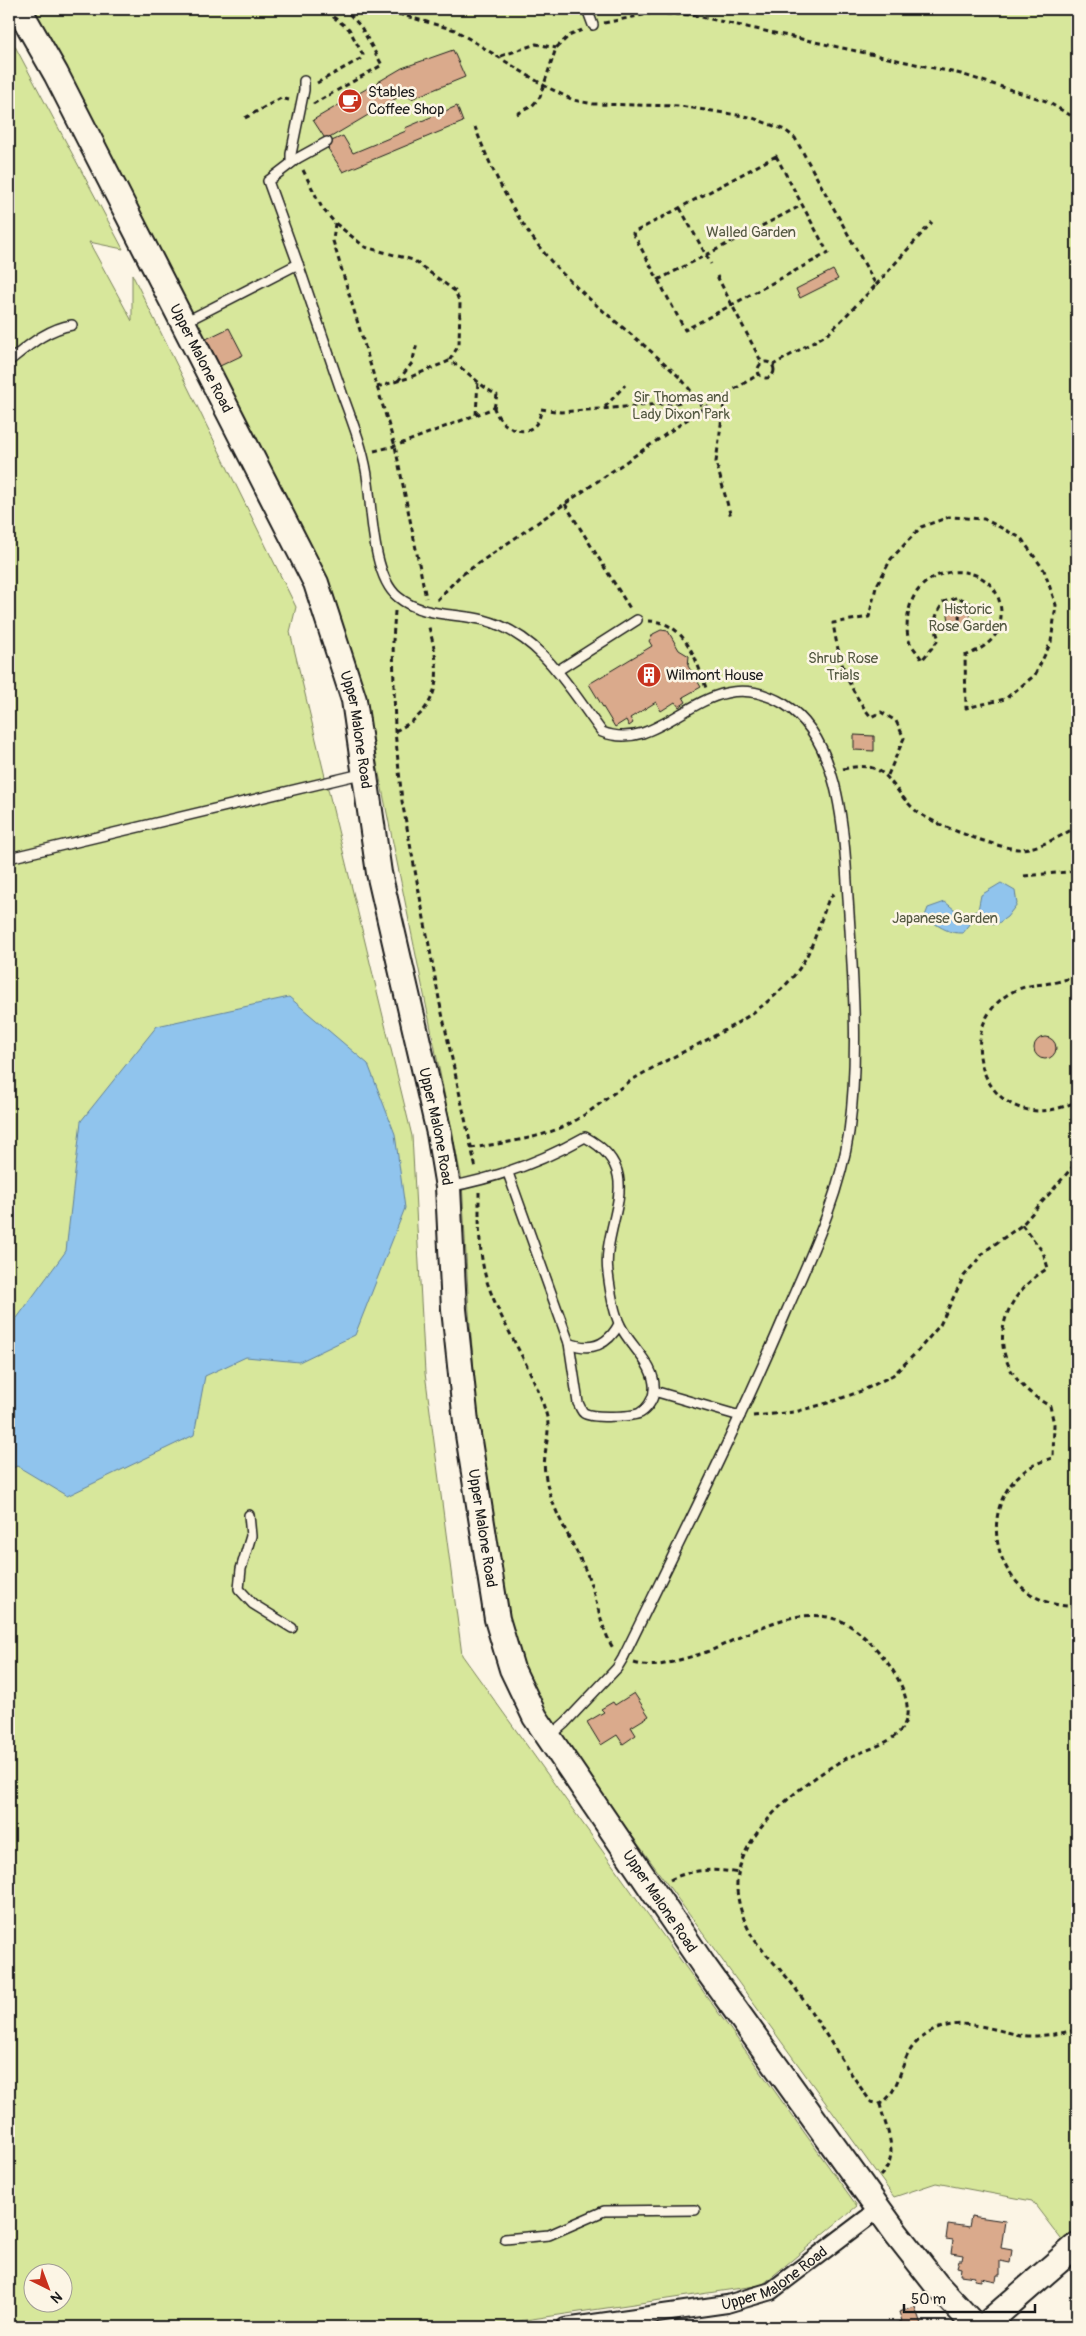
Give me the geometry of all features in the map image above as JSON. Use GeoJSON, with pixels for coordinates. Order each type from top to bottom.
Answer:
{"type":"FeatureCollection","features":[{"type":"Feature","properties":{"kind":"main road","name":"Upper Malone Road"},"geometry":{"type":"LineString","coordinates":[[20,9],[56,74],[316,583],[354,700],[379,873],[439,1133],[448,1187],[454,1309],[466,1422],[497,1619],[512,1669],[535,1717],[704,1966],[879,2209],[936,2284],[976,2327]]}},
{"type":"Feature","properties":{"kind":"main road"},"geometry":{"type":"LineString","coordinates":[[983,2327],[1077,2245]]}},
{"type":"Feature","properties":{"kind":"street","name":"Upper Malone Road"},"geometry":{"type":"LineString","coordinates":[[565,2327],[727,2304],[771,2291],[879,2209]]}},
{"type":"Feature","properties":{"kind":"lane"},"geometry":{"type":"LineString","coordinates":[[587,9],[593,25]]}},
{"type":"Feature","properties":{"kind":"lane"},"geometry":{"type":"LineString","coordinates":[[294,161],[291,154],[304,86]]}},
{"type":"Feature","properties":{"kind":"lane"},"geometry":{"type":"LineString","coordinates":[[327,142],[294,161],[268,181],[363,454],[376,552],[389,587],[397,597],[413,606],[428,611],[483,620],[507,627],[530,642],[557,671],[602,732],[614,737],[641,733],[717,694],[743,691],[769,696],[788,707],[822,748],[832,771],[847,881],[856,1038],[849,1133],[835,1188],[818,1237],[740,1416],[623,1658],[617,1668],[548,1737]]}},
{"type":"Feature","properties":{"kind":"lane"},"geometry":{"type":"LineString","coordinates":[[183,323],[298,264]]}},
{"type":"Feature","properties":{"kind":"lane"},"geometry":{"type":"LineString","coordinates":[[9,361],[44,335],[60,327],[72,325]]}},
{"type":"Feature","properties":{"kind":"lane"},"geometry":{"type":"LineString","coordinates":[[557,671],[637,620]]}},
{"type":"Feature","properties":{"kind":"lane"},"geometry":{"type":"LineString","coordinates":[[9,858],[365,773]]}},
{"type":"Feature","properties":{"kind":"lane"},"geometry":{"type":"LineString","coordinates":[[448,1187],[508,1173],[552,1156],[585,1137],[597,1144],[609,1155],[618,1176],[619,1207],[609,1241],[608,1272],[619,1324],[644,1358],[652,1375],[654,1392],[649,1406],[639,1414],[592,1417],[583,1412],[578,1403],[569,1343],[508,1173]]}},
{"type":"Feature","properties":{"kind":"lane"},"geometry":{"type":"LineString","coordinates":[[569,1343],[582,1348],[600,1346],[613,1336],[619,1324]]}},
{"type":"Feature","properties":{"kind":"lane"},"geometry":{"type":"LineString","coordinates":[[654,1392],[740,1416]]}},
{"type":"Feature","properties":{"kind":"lane"},"geometry":{"type":"LineString","coordinates":[[249,1515],[251,1536],[241,1569],[239,1589],[253,1604],[292,1628]]}},
{"type":"Feature","properties":{"kind":"lane"},"geometry":{"type":"LineString","coordinates":[[505,2238],[549,2235],[604,2211],[695,2210]]}},
{"type":"Feature","properties":{"kind":"path"},"geometry":{"type":"LineString","coordinates":[[304,86],[360,59],[362,55],[349,29],[323,9]]}},
{"type":"Feature","properties":{"kind":"path"},"geometry":{"type":"LineString","coordinates":[[345,9],[361,27],[382,65]]}},
{"type":"Feature","properties":{"kind":"path"},"geometry":{"type":"LineString","coordinates":[[381,9],[442,25],[501,56],[545,86],[573,100],[593,104],[680,106],[750,117],[785,130],[795,138],[876,285]]}},
{"type":"Feature","properties":{"kind":"path"},"geometry":{"type":"LineString","coordinates":[[638,9],[638,16]]}},
{"type":"Feature","properties":{"kind":"path"},"geometry":{"type":"LineString","coordinates":[[517,114],[532,106],[540,97],[556,48],[570,36],[593,25],[653,13],[692,15],[960,74],[1046,101],[1077,118]]}},
{"type":"Feature","properties":{"kind":"path"},"geometry":{"type":"LineString","coordinates":[[501,56],[536,44],[556,48]]}},
{"type":"Feature","properties":{"kind":"path"},"geometry":{"type":"LineString","coordinates":[[475,127],[501,187],[537,244],[563,274],[618,325],[676,374],[704,408]]}},
{"type":"Feature","properties":{"kind":"path"},"geometry":{"type":"LineString","coordinates":[[776,156],[828,253],[685,330],[633,233],[680,208],[776,156]]}},
{"type":"Feature","properties":{"kind":"path"},"geometry":{"type":"LineString","coordinates":[[294,161],[322,208],[335,223],[365,247],[412,260],[455,291],[460,303],[459,346],[448,361],[398,382],[377,387]]}},
{"type":"Feature","properties":{"kind":"path"},"geometry":{"type":"LineString","coordinates":[[658,280],[802,205]]}},
{"type":"Feature","properties":{"kind":"path"},"geometry":{"type":"LineString","coordinates":[[680,208],[711,264]]}},
{"type":"Feature","properties":{"kind":"path"},"geometry":{"type":"LineString","coordinates":[[773,365],[829,333],[876,285],[932,222]]}},
{"type":"Feature","properties":{"kind":"path"},"geometry":{"type":"LineString","coordinates":[[335,223],[333,241],[395,446],[428,611],[428,624],[436,649],[437,678],[432,698],[421,716],[395,731]]}},
{"type":"Feature","properties":{"kind":"path"},"geometry":{"type":"LineString","coordinates":[[717,276],[762,362]]}},
{"type":"Feature","properties":{"kind":"path"},"geometry":{"type":"LineString","coordinates":[[398,382],[412,363],[418,344]]}},
{"type":"Feature","properties":{"kind":"path"},"geometry":{"type":"LineString","coordinates":[[448,361],[465,369],[487,390],[497,395],[494,408],[503,425],[511,430],[520,431],[536,424],[540,417],[541,409],[560,412],[675,403],[685,401],[694,396]]}},
{"type":"Feature","properties":{"kind":"path"},"geometry":{"type":"LineString","coordinates":[[762,362],[767,361],[773,365]]}},
{"type":"Feature","properties":{"kind":"path"},"geometry":{"type":"LineString","coordinates":[[759,374],[758,369],[762,362]]}},
{"type":"Feature","properties":{"kind":"path"},"geometry":{"type":"LineString","coordinates":[[759,374],[765,378],[770,377],[773,373],[773,365]]}},
{"type":"Feature","properties":{"kind":"path"},"geometry":{"type":"LineString","coordinates":[[428,611],[442,593],[460,576],[704,408],[759,374]]}},
{"type":"Feature","properties":{"kind":"path"},"geometry":{"type":"LineString","coordinates":[[476,415],[478,380]]}},
{"type":"Feature","properties":{"kind":"path"},"geometry":{"type":"LineString","coordinates":[[605,408],[625,385]]}},
{"type":"Feature","properties":{"kind":"path"},"geometry":{"type":"LineString","coordinates":[[724,395],[716,462],[731,517]]}},
{"type":"Feature","properties":{"kind":"path"},"geometry":{"type":"LineString","coordinates":[[363,454],[395,446],[494,408]]}},
{"type":"Feature","properties":{"kind":"path"},"geometry":{"type":"LineString","coordinates":[[566,504],[637,620],[662,621],[682,638],[696,655],[710,698]]}},
{"type":"Feature","properties":{"kind":"path"},"geometry":{"type":"LineString","coordinates":[[888,775],[904,738],[896,721],[881,712],[871,717],[855,697],[846,679],[834,622],[868,617],[876,587],[891,559],[921,527],[949,518],[984,519],[1021,538],[1044,570],[1056,605],[1051,642],[1035,675],[1005,699],[966,708],[965,656],[980,650],[992,641],[1000,625],[1001,609],[995,591],[986,581],[970,573],[954,571],[936,575],[924,584],[911,599],[907,620],[910,641],[922,660],[939,640],[934,629],[935,617],[944,602],[958,597],[969,603],[974,613],[970,624],[960,629],[959,614]]}},
{"type":"Feature","properties":{"kind":"path"},"geometry":{"type":"LineString","coordinates":[[397,597],[393,641],[395,731],[402,801],[422,914],[479,1181],[482,1257],[489,1287],[505,1326],[527,1364],[548,1420],[544,1471],[549,1494],[584,1567],[598,1602],[607,1638],[623,1658],[636,1664],[653,1667],[711,1650],[746,1633],[782,1619],[813,1616],[840,1621],[859,1633],[880,1651],[894,1673],[906,1700],[908,1711],[905,1723],[899,1733],[842,1761],[795,1794],[771,1816],[753,1838],[742,1861],[737,1884],[740,1905],[753,1937],[793,1986],[871,2102],[880,2104],[887,2100],[905,2056],[919,2040],[943,2027],[965,2023],[993,2027],[1022,2036],[1077,2030]]}},
{"type":"Feature","properties":{"kind":"path"},"geometry":{"type":"LineString","coordinates":[[832,771],[867,766],[879,769],[888,775],[916,811],[966,834],[1006,848],[1035,847],[1077,828]]}},
{"type":"Feature","properties":{"kind":"path"},"geometry":{"type":"LineString","coordinates":[[1024,876],[1077,870]]}},
{"type":"Feature","properties":{"kind":"path"},"geometry":{"type":"LineString","coordinates":[[472,1148],[534,1137],[566,1126],[595,1108],[641,1074],[745,1019],[772,998],[792,978],[804,961],[828,901],[847,881]]}},
{"type":"Feature","properties":{"kind":"path"},"geometry":{"type":"LineString","coordinates":[[1077,976],[1013,991],[996,1003],[986,1018],[980,1039],[980,1056],[986,1079],[1000,1096],[1019,1108],[1041,1112],[1062,1108],[1077,1101]]}},
{"type":"Feature","properties":{"kind":"path"},"geometry":{"type":"LineString","coordinates":[[740,1416],[758,1417],[795,1412],[864,1390],[892,1375],[915,1354],[940,1325],[964,1276],[985,1251],[1022,1225],[1077,1162]]}},
{"type":"Feature","properties":{"kind":"path"},"geometry":{"type":"LineString","coordinates":[[1022,1225],[1043,1252],[1048,1268],[1030,1279],[1017,1293],[1008,1311],[1004,1327],[1003,1348],[1009,1366],[1019,1383],[1033,1397],[1050,1406],[1054,1424],[1053,1458],[1028,1468],[1005,1492],[996,1522],[998,1549],[1010,1576],[1031,1594],[1055,1605],[1077,1606]]}},
{"type":"Feature","properties":{"kind":"path"},"geometry":{"type":"LineString","coordinates":[[651,1889],[681,1873],[699,1869],[739,1873]]}},
{"type":"Feature","properties":{"kind":"path"},"geometry":{"type":"LineString","coordinates":[[866,2189],[886,2170],[892,2150],[880,2104]]}},
{"type":"Feature","properties":{"kind":"green space","name":"Sir Thomas and Lady Dixon Park"},"geometry":{"type":"Polygon","coordinates":[[[23,9],[1077,9],[1077,2232],[1064,2243],[1032,2201],[936,2183],[894,2197],[543,1713],[521,1664],[508,1615],[478,1419],[469,1312],[462,1181],[378,769],[366,698],[23,9]]]}},
{"type":"Feature","properties":{"kind":"green space"},"geometry":{"type":"Polygon","coordinates":[[[9,35],[123,249],[89,242],[132,321],[132,274],[296,607],[290,632],[412,1136],[425,1373],[462,1655],[857,2206],[762,2285],[478,2327],[9,2327],[9,35]]]}},
{"type":"Feature","properties":{"kind":"water"},"geometry":{"type":"Polygon","coordinates":[[[1001,883],[1015,891],[1017,904],[1007,917],[997,924],[984,922],[979,918],[971,923],[963,933],[958,933],[942,928],[925,916],[928,908],[945,902],[964,917],[978,910],[981,895],[1001,883]]]}},
{"type":"Feature","properties":{"kind":"water"},"geometry":{"type":"Polygon","coordinates":[[[289,997],[368,1064],[395,1134],[405,1208],[355,1335],[299,1362],[246,1357],[205,1376],[194,1435],[67,1496],[17,1466],[9,1470],[9,1329],[66,1251],[81,1121],[157,1026],[289,997]]]}},
{"type":"Feature","properties":{"kind":"building"},"geometry":{"type":"Polygon","coordinates":[[[453,50],[465,77],[411,99],[407,92],[326,140],[313,120],[402,68],[453,50]]]}},
{"type":"Feature","properties":{"kind":"building"},"geometry":{"type":"Polygon","coordinates":[[[457,106],[463,122],[343,172],[325,144],[343,136],[353,153],[406,131],[405,128],[457,106]]]}},
{"type":"Feature","properties":{"kind":"building"},"geometry":{"type":"Polygon","coordinates":[[[833,270],[838,279],[800,298],[796,289],[833,270]]]}},
{"type":"Feature","properties":{"kind":"building"},"geometry":{"type":"Polygon","coordinates":[[[229,328],[243,355],[220,366],[206,339],[229,328]]]}},
{"type":"Feature","properties":{"kind":"building"},"geometry":{"type":"Polygon","coordinates":[[[959,604],[969,611],[970,615],[963,625],[959,626],[949,619],[948,615],[955,605],[959,604]]]}},
{"type":"Feature","properties":{"kind":"building","name":"Wilmont House"},"geometry":{"type":"Polygon","coordinates":[[[661,630],[668,631],[679,650],[689,656],[688,666],[701,687],[683,697],[686,702],[679,707],[675,702],[661,711],[656,702],[630,718],[633,723],[629,726],[626,720],[615,727],[589,684],[652,646],[649,641],[653,634],[661,630]]]}},
{"type":"Feature","properties":{"kind":"building"},"geometry":{"type":"Polygon","coordinates":[[[854,735],[874,736],[874,751],[854,750],[854,735]]]}},
{"type":"Feature","properties":{"kind":"building"},"geometry":{"type":"Polygon","coordinates":[[[1045,1037],[1053,1040],[1056,1048],[1053,1056],[1045,1059],[1037,1056],[1034,1048],[1037,1040],[1045,1037]]]}},
{"type":"Feature","properties":{"kind":"building"},"geometry":{"type":"Polygon","coordinates":[[[634,1693],[649,1716],[631,1727],[636,1735],[623,1744],[617,1735],[601,1745],[587,1722],[604,1712],[601,1709],[613,1702],[615,1705],[634,1693]]]}},
{"type":"Feature","properties":{"kind":"building"},"geometry":{"type":"Polygon","coordinates":[[[971,2216],[1005,2221],[1001,2248],[1012,2250],[1010,2263],[1000,2261],[1000,2275],[997,2275],[996,2281],[981,2278],[981,2281],[974,2280],[975,2277],[960,2275],[961,2268],[957,2267],[963,2255],[951,2253],[953,2240],[946,2239],[948,2224],[969,2227],[971,2216]]]}},
{"type":"Feature","properties":{"kind":"building"},"geometry":{"type":"Polygon","coordinates":[[[915,2307],[922,2327],[885,2327],[902,2321],[899,2312],[915,2307]]]}},
{"type":"Feature","properties":{"kind":"place","name":"Stables Coffee Shop"},"geometry":{"type":"Point","coordinates":[350,101]}},
{"type":"Feature","properties":{"kind":"place","name":"Wilmont House"},"geometry":{"type":"Point","coordinates":[649,675]}},
{"type":"Feature","properties":{"kind":"park label","name":"Walled Garden"},"geometry":{"type":"Point","coordinates":[751,232]}},
{"type":"Feature","properties":{"kind":"park label","name":"Historic Rose Garden"},"geometry":{"type":"Point","coordinates":[968,618]}},
{"type":"Feature","properties":{"kind":"park label","name":"Shrub Rose Trials"},"geometry":{"type":"Point","coordinates":[843,666]}},
{"type":"Feature","properties":{"kind":"park label","name":"Japanese Garden"},"geometry":{"type":"Point","coordinates":[945,918]}}]}
